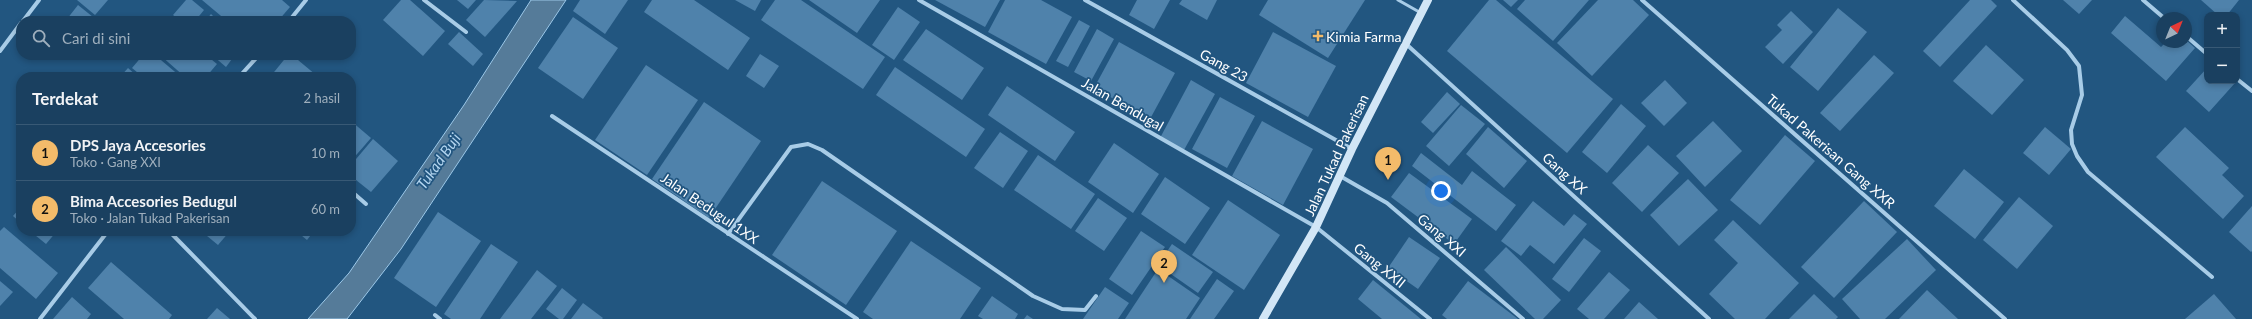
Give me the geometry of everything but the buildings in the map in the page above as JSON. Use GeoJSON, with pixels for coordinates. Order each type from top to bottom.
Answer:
{"type":"FeatureCollection","features":[{"type":"Feature","properties":{"kind":"street"},"geometry":{"type":"LineString","coordinates":[[27,16],[39,0]]}},
{"type":"Feature","properties":{"kind":"street"},"geometry":{"type":"LineString","coordinates":[[293,16],[306,0]]}},
{"type":"Feature","properties":{"kind":"street"},"geometry":{"type":"LineString","coordinates":[[424,0],[466,32]]}},
{"type":"Feature","properties":{"kind":"street","name":"Jalan Bendugal"},"geometry":{"type":"LineString","coordinates":[[919,0],[1316,228]]}},
{"type":"Feature","properties":{"kind":"street","name":"Gang 23"},"geometry":{"type":"LineString","coordinates":[[1085,0],[1352,149]]}},
{"type":"Feature","properties":{"kind":"street","name":"Jalan Tukad Pakerisan"},"geometry":{"type":"LineString","coordinates":[[1263,319],[1316,228],[1352,149],[1428,0]]}},
{"type":"Feature","properties":{"kind":"street","name":"Tukad Pakerisan Gang XXR"},"geometry":{"type":"LineString","coordinates":[[1642,0],[2005,319]]}},
{"type":"Feature","properties":{"kind":"street"},"geometry":{"type":"LineString","coordinates":[[2013,0],[2067,50],[2079,66],[2082,95],[2071,130],[2072,144],[2088,172],[2212,277]]}},
{"type":"Feature","properties":{"kind":"street"},"geometry":{"type":"LineString","coordinates":[[2143,0],[2157,12]]}},
{"type":"Feature","properties":{"kind":"street"},"geometry":{"type":"LineString","coordinates":[[0,51],[16,30]]}},
{"type":"Feature","properties":{"kind":"street"},"geometry":{"type":"LineString","coordinates":[[2192,41],[2204,51]]}},
{"type":"Feature","properties":{"kind":"street","name":"Gang XX"},"geometry":{"type":"LineString","coordinates":[[1405,43],[1709,319]]}},
{"type":"Feature","properties":{"kind":"street"},"geometry":{"type":"LineString","coordinates":[[243,72],[254,60]]}},
{"type":"Feature","properties":{"kind":"street"},"geometry":{"type":"LineString","coordinates":[[2240,81],[2252,91]]}},
{"type":"Feature","properties":{"kind":"street","name":"Jalan Bedugul 1XX"},"geometry":{"type":"LineString","coordinates":[[552,116],[857,319]]}},
{"type":"Feature","properties":{"kind":"street"},"geometry":{"type":"LineString","coordinates":[[728,234],[791,147],[808,144],[822,150],[1034,296],[1062,309],[1085,310],[1096,296]]}},
{"type":"Feature","properties":{"kind":"street","name":"Gang XXI"},"geometry":{"type":"LineString","coordinates":[[1340,176],[1387,203],[1523,319]]}},
{"type":"Feature","properties":{"kind":"street"},"geometry":{"type":"LineString","coordinates":[[356,195],[366,204]]}},
{"type":"Feature","properties":{"kind":"street","name":"Gang XXII"},"geometry":{"type":"LineString","coordinates":[[1316,228],[1430,319]]}},
{"type":"Feature","properties":{"kind":"street"},"geometry":{"type":"LineString","coordinates":[[40,319],[104,236]]}},
{"type":"Feature","properties":{"kind":"street"},"geometry":{"type":"LineString","coordinates":[[174,236],[255,319]]}},
{"type":"Feature","properties":{"kind":"street"},"geometry":{"type":"LineString","coordinates":[[435,315],[440,319]]}},
{"type":"Feature","properties":{"kind":"lane"},"geometry":{"type":"LineString","coordinates":[[1398,0],[1421,13]]}},
{"type":"Feature","properties":{"kind":"water","name":"Tukad Buji"},"geometry":{"type":"Polygon","coordinates":[[[531,0],[566,0],[401,249],[347,319],[308,319],[349,273],[464,105],[531,0]]]}},
{"type":"Feature","properties":{"kind":"place","name":"Kimia Farma"},"geometry":{"type":"Point","coordinates":[1318,36]}},
{"type":"Feature","properties":{"kind":"place","name":"DPS Jaya Accesories"},"geometry":{"type":"Point","coordinates":[1388,180]}},
{"type":"Feature","properties":{"kind":"place","name":"Bima Accesories Bedugul"},"geometry":{"type":"Point","coordinates":[1164,283]}}]}
